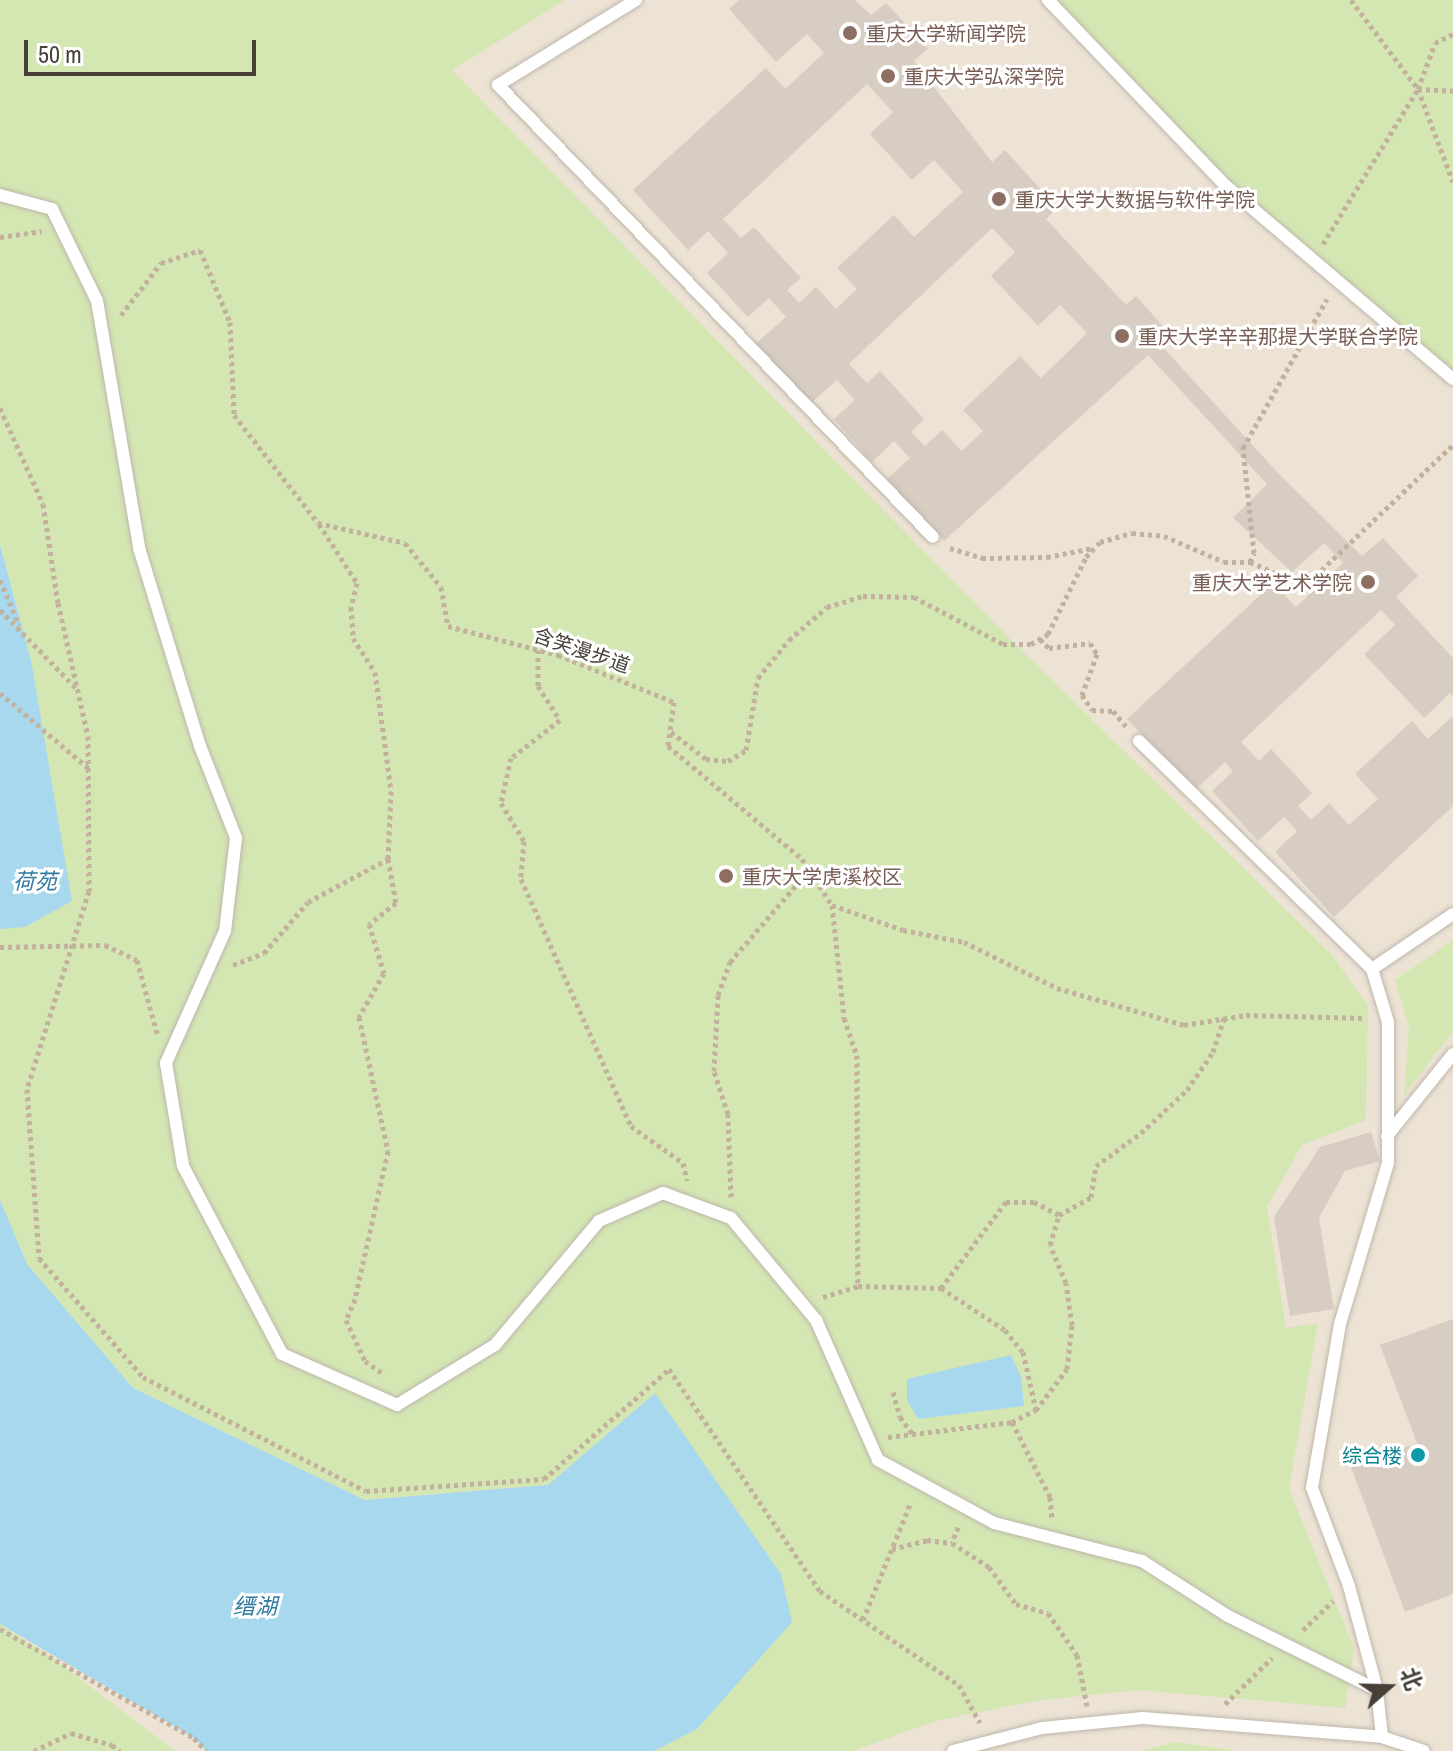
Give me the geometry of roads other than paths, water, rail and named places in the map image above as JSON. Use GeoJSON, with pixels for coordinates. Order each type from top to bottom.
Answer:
{"type":"FeatureCollection","features":[{"type":"Feature","properties":{"kind":"lane"},"geometry":{"type":"LineString","coordinates":[[636,0],[498,85],[933,537]]}},
{"type":"Feature","properties":{"kind":"lane"},"geometry":{"type":"LineString","coordinates":[[1048,0],[1225,185],[1453,379]]}},
{"type":"Feature","properties":{"kind":"lane"},"geometry":{"type":"LineString","coordinates":[[0,195],[52,209],[97,301],[139,548],[200,746],[236,838],[225,931],[166,1063],[183,1166],[282,1354],[397,1405],[495,1345],[599,1221],[663,1193],[731,1218],[816,1320],[878,1460],[994,1523],[1142,1561],[1228,1616],[1288,1643],[1377,1690]]}},
{"type":"Feature","properties":{"kind":"lane"},"geometry":{"type":"LineString","coordinates":[[1139,741],[1372,969],[1388,1022],[1388,1163],[1340,1324],[1312,1488],[1349,1586],[1377,1690],[1382,1737]]}},
{"type":"Feature","properties":{"kind":"lane"},"geometry":{"type":"LineString","coordinates":[[1372,969],[1453,914]]}},
{"type":"Feature","properties":{"kind":"lane"},"geometry":{"type":"LineString","coordinates":[[1387,1136],[1453,1054]]}},
{"type":"Feature","properties":{"kind":"lane"},"geometry":{"type":"LineString","coordinates":[[953,1751],[1042,1728],[1143,1718],[1382,1737],[1424,1751]]}},
{"type":"Feature","properties":{"kind":"water","name":"荷苑"},"geometry":{"type":"Polygon","coordinates":[[[0,545],[31,660],[72,901],[25,927],[0,929],[0,545]]]}},
{"type":"Feature","properties":{"kind":"water","name":"缙湖"},"geometry":{"type":"Polygon","coordinates":[[[0,1200],[27,1264],[133,1388],[365,1500],[548,1485],[655,1393],[781,1574],[792,1622],[697,1729],[654,1751],[206,1751],[194,1738],[0,1624],[0,1200]]]}},
{"type":"Feature","properties":{"kind":"water"},"geometry":{"type":"Polygon","coordinates":[[[1011,1355],[1021,1377],[1024,1406],[918,1419],[907,1400],[907,1379],[1011,1355]]]}},
{"type":"Feature","properties":{"kind":"place","name":"重庆大学新闻学院"},"geometry":{"type":"Point","coordinates":[850,33]}},
{"type":"Feature","properties":{"kind":"place","name":"重庆大学弘深学院"},"geometry":{"type":"Point","coordinates":[888,76]}},
{"type":"Feature","properties":{"kind":"place","name":"重庆大学大数据与软件学院"},"geometry":{"type":"Point","coordinates":[999,199]}},
{"type":"Feature","properties":{"kind":"place","name":"重庆大学辛辛那提大学联合学院"},"geometry":{"type":"Point","coordinates":[1122,336]}},
{"type":"Feature","properties":{"kind":"place","name":"重庆大学艺术学院"},"geometry":{"type":"Point","coordinates":[1368,582]}},
{"type":"Feature","properties":{"kind":"place","name":"重庆大学虎溪校区"},"geometry":{"type":"Point","coordinates":[726,876]}},
{"type":"Feature","properties":{"kind":"place","name":"综合楼"},"geometry":{"type":"Point","coordinates":[1418,1455]}}]}
